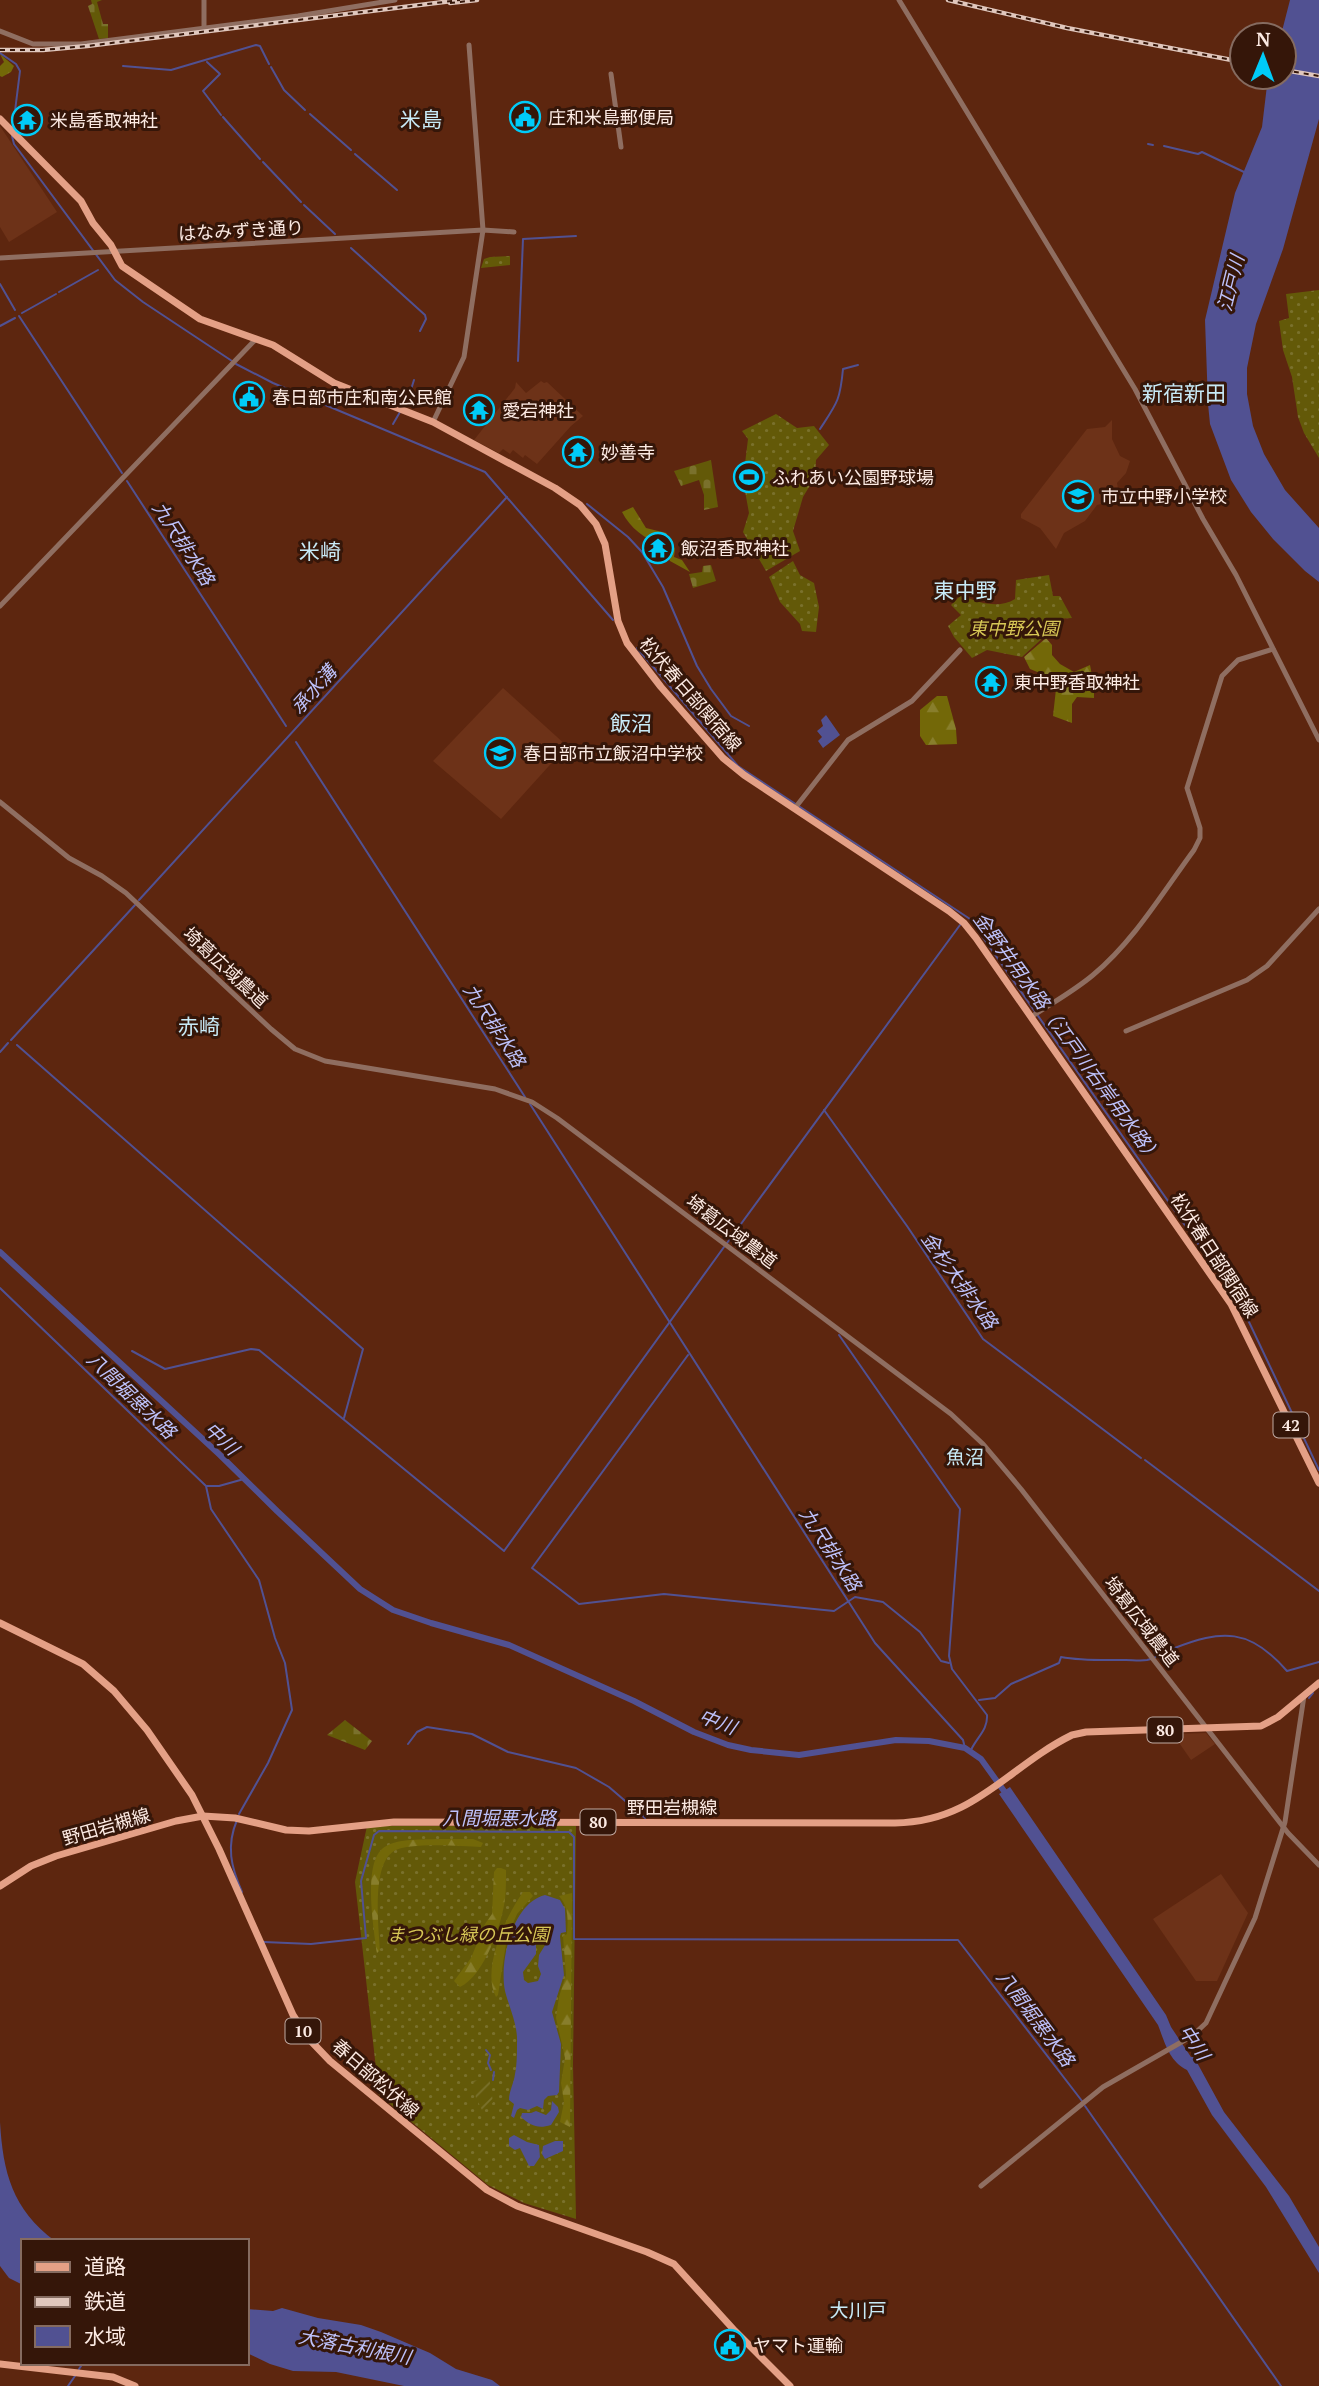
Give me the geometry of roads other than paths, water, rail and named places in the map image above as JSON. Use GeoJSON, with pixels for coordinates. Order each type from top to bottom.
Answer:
{"type":"FeatureCollection","features":[{"type":"Feature","properties":{"kind":"main road","name":"松伏春日部関宿線"},"geometry":{"type":"LineString","coordinates":[[0,119],[81,201],[126,270],[200,319],[284,350],[311,370],[342,387],[433,422],[565,494],[587,512],[605,544],[618,621],[626,643],[728,763],[796,806],[964,923],[1231,1304],[1319,1483]]}},
{"type":"Feature","properties":{"kind":"main road","name":"春日部松伏線"},"geometry":{"type":"LineString","coordinates":[[0,1623],[83,1664],[114,1690],[177,1771],[203,1816],[293,2015],[321,2053],[492,2194],[530,2211],[637,2248],[674,2264],[790,2386]]}},
{"type":"Feature","properties":{"kind":"main road","name":"野田岩槻線"},"geometry":{"type":"LineString","coordinates":[[0,1886],[31,1866],[56,1857],[176,1821],[203,1816],[235,1818],[286,1830],[309,1831],[394,1822],[911,1823],[955,1812],[1060,1742],[1079,1733],[1261,1727],[1270,1723],[1319,1682]]}},
{"type":"Feature","properties":{"kind":"main road"},"geometry":{"type":"LineString","coordinates":[[0,2364],[113,2377],[135,2386]]}},
{"type":"Feature","properties":{"kind":"street"},"geometry":{"type":"LineString","coordinates":[[204,0],[204,28]]}},
{"type":"Feature","properties":{"kind":"street"},"geometry":{"type":"LineString","coordinates":[[0,31],[33,44],[64,44],[298,16],[395,0]]}},
{"type":"Feature","properties":{"kind":"street"},"geometry":{"type":"LineString","coordinates":[[899,0],[1135,389],[1203,519],[1236,575],[1319,740]]}},
{"type":"Feature","properties":{"kind":"street"},"geometry":{"type":"LineString","coordinates":[[433,422],[464,357],[483,230],[469,46]]}},
{"type":"Feature","properties":{"kind":"street"},"geometry":{"type":"LineString","coordinates":[[611,74],[621,147]]}},
{"type":"Feature","properties":{"kind":"street","name":"はなみずき通り"},"geometry":{"type":"LineString","coordinates":[[0,258],[483,230],[514,232]]}},
{"type":"Feature","properties":{"kind":"street"},"geometry":{"type":"LineString","coordinates":[[0,606],[256,339]]}},
{"type":"Feature","properties":{"kind":"street"},"geometry":{"type":"LineString","coordinates":[[1031,1017],[1094,975],[1144,920],[1194,849],[1200,838],[1200,828],[1187,788],[1222,676],[1238,660],[1273,649]]}},
{"type":"Feature","properties":{"kind":"street"},"geometry":{"type":"LineString","coordinates":[[796,806],[848,740],[912,701],[960,650]]}},
{"type":"Feature","properties":{"kind":"street","name":"埼葛広域農道"},"geometry":{"type":"LineString","coordinates":[[0,802],[69,858],[126,892],[290,1046],[325,1061],[495,1089],[532,1102],[557,1118],[944,1409],[983,1444],[1008,1472],[1283,1826],[1319,1865]]}},
{"type":"Feature","properties":{"kind":"street"},"geometry":{"type":"LineString","coordinates":[[1126,1031],[1247,980],[1267,966],[1319,909]]}},
{"type":"Feature","properties":{"kind":"street"},"geometry":{"type":"LineString","coordinates":[[981,2186],[1110,2082],[1191,2036],[1202,2028],[1211,2015],[1255,1918],[1283,1826],[1304,1695]]}},
{"type":"Feature","properties":{"kind":"water","name":"江戸川"},"geometry":{"type":"Polygon","coordinates":[[[1290,0],[1319,0],[1319,119],[1283,249],[1256,324],[1247,368],[1247,394],[1253,426],[1264,454],[1285,490],[1319,528],[1319,582],[1273,539],[1251,512],[1231,480],[1210,424],[1208,404],[1205,320],[1235,193],[1262,127],[1266,91],[1298,91],[1298,21],[1285,21],[1290,0]]]}},
{"type":"Feature","properties":{"kind":"water"},"geometry":{"type":"Polygon","coordinates":[[[826,715],[840,735],[823,748],[818,741],[822,737],[817,731],[823,726],[821,720],[826,715]]]}},
{"type":"Feature","properties":{"kind":"water"},"geometry":{"type":"Polygon","coordinates":[[[1010,1787],[1166,2015],[1191,2057],[1194,2057],[1224,2112],[1289,2196],[1319,2247],[1319,2273],[1266,2187],[1212,2115],[1187,2070],[1172,2057],[1158,2025],[999,1794],[1010,1787]]]}},
{"type":"Feature","properties":{"kind":"water"},"geometry":{"type":"Polygon","coordinates":[[[545,1895],[560,1900],[565,1909],[566,1932],[560,1936],[564,1975],[552,2012],[561,2044],[559,2092],[544,2100],[543,2109],[537,2106],[528,2110],[520,2108],[514,2118],[511,2116],[514,2104],[509,2100],[516,2067],[517,2036],[505,1991],[504,1965],[510,1935],[516,1921],[534,1900],[545,1895]],[[540,1939],[536,1944],[536,1954],[523,1972],[524,1980],[528,1983],[538,1981],[541,1974],[538,1966],[539,1955],[547,1942],[540,1939]]]}},
{"type":"Feature","properties":{"kind":"water"},"geometry":{"type":"Polygon","coordinates":[[[552,2101],[559,2112],[551,2125],[535,2126],[521,2117],[522,2113],[536,2111],[546,2115],[551,2110],[552,2101]]]}},
{"type":"Feature","properties":{"kind":"water"},"geometry":{"type":"Polygon","coordinates":[[[0,2122],[4,2157],[12,2188],[29,2216],[52,2239],[21,2239],[21,2284],[9,2278],[0,2266],[0,2122]]]}},
{"type":"Feature","properties":{"kind":"water"},"geometry":{"type":"Polygon","coordinates":[[[514,2135],[539,2145],[540,2157],[534,2166],[529,2166],[520,2148],[515,2150],[509,2146],[509,2138],[514,2135]]]}},
{"type":"Feature","properties":{"kind":"water"},"geometry":{"type":"Polygon","coordinates":[[[563,2141],[563,2151],[545,2159],[542,2154],[543,2146],[563,2141]]]}},
{"type":"Feature","properties":{"kind":"water","name":"大落古利根川"},"geometry":{"type":"Polygon","coordinates":[[[282,2308],[318,2318],[361,2325],[430,2353],[456,2369],[492,2380],[500,2386],[404,2386],[336,2372],[293,2371],[270,2364],[248,2353],[248,2309],[273,2311],[282,2308]]]}},
{"type":"Feature","properties":{"kind":"waterway"},"geometry":{"type":"LineString","coordinates":[[123,66],[171,70],[256,45],[260,46],[269,64]]}},
{"type":"Feature","properties":{"kind":"waterway","name":"金野井用水路（江戸川右岸用水路）"},"geometry":{"type":"LineString","coordinates":[[0,53],[16,64],[20,71],[13,127]]}},
{"type":"Feature","properties":{"kind":"waterway"},"geometry":{"type":"LineString","coordinates":[[207,62],[220,74],[203,91],[221,115]]}},
{"type":"Feature","properties":{"kind":"waterway"},"geometry":{"type":"LineString","coordinates":[[271,67],[284,90],[305,110]]}},
{"type":"Feature","properties":{"kind":"waterway"},"geometry":{"type":"LineString","coordinates":[[310,114],[351,150]]}},
{"type":"Feature","properties":{"kind":"waterway"},"geometry":{"type":"LineString","coordinates":[[223,117],[260,159]]}},
{"type":"Feature","properties":{"kind":"waterway","name":"金野井用水路（江戸川右岸用水路）"},"geometry":{"type":"LineString","coordinates":[[12,136],[14,144],[115,280],[143,302],[232,361]]}},
{"type":"Feature","properties":{"kind":"waterway"},"geometry":{"type":"LineString","coordinates":[[1148,144],[1153,145]]}},
{"type":"Feature","properties":{"kind":"waterway"},"geometry":{"type":"LineString","coordinates":[[1164,146],[1198,154],[1202,152],[1244,172]]}},
{"type":"Feature","properties":{"kind":"waterway"},"geometry":{"type":"LineString","coordinates":[[355,154],[397,190]]}},
{"type":"Feature","properties":{"kind":"waterway"},"geometry":{"type":"LineString","coordinates":[[263,162],[301,202]]}},
{"type":"Feature","properties":{"kind":"waterway"},"geometry":{"type":"LineString","coordinates":[[304,205],[335,234]]}},
{"type":"Feature","properties":{"kind":"waterway"},"geometry":{"type":"LineString","coordinates":[[518,361],[523,239],[576,236]]}},
{"type":"Feature","properties":{"kind":"waterway"},"geometry":{"type":"LineString","coordinates":[[351,248],[425,315],[426,319],[420,331]]}},
{"type":"Feature","properties":{"kind":"waterway"},"geometry":{"type":"LineString","coordinates":[[59,292],[98,270]]}},
{"type":"Feature","properties":{"kind":"waterway","name":"九尺排水路"},"geometry":{"type":"LineString","coordinates":[[0,284],[15,310]]}},
{"type":"Feature","properties":{"kind":"waterway"},"geometry":{"type":"LineString","coordinates":[[22,313],[56,294]]}},
{"type":"Feature","properties":{"kind":"waterway","name":"九尺排水路"},"geometry":{"type":"LineString","coordinates":[[19,316],[122,473]]}},
{"type":"Feature","properties":{"kind":"waterway"},"geometry":{"type":"LineString","coordinates":[[0,326],[15,318]]}},
{"type":"Feature","properties":{"kind":"waterway","name":"金野井用水路（江戸川右岸用水路）"},"geometry":{"type":"LineString","coordinates":[[236,364],[273,383],[485,472],[613,620]]}},
{"type":"Feature","properties":{"kind":"waterway"},"geometry":{"type":"LineString","coordinates":[[820,429],[837,401],[843,369],[858,365]]}},
{"type":"Feature","properties":{"kind":"waterway"},"geometry":{"type":"LineString","coordinates":[[408,399],[414,380]]}},
{"type":"Feature","properties":{"kind":"waterway"},"geometry":{"type":"LineString","coordinates":[[393,424],[400,412]]}},
{"type":"Feature","properties":{"kind":"waterway","name":"九尺排水路"},"geometry":{"type":"LineString","coordinates":[[127,481],[286,726]]}},
{"type":"Feature","properties":{"kind":"waterway","name":"承水溝"},"geometry":{"type":"LineString","coordinates":[[139,900],[507,497]]}},
{"type":"Feature","properties":{"kind":"waterway"},"geometry":{"type":"LineString","coordinates":[[587,504],[642,552],[663,587],[697,666],[711,689],[731,716],[749,726]]}},
{"type":"Feature","properties":{"kind":"waterway","name":"金野井用水路（江戸川右岸用水路）"},"geometry":{"type":"LineString","coordinates":[[637,648],[738,766],[970,919],[1241,1305],[1319,1470]]}},
{"type":"Feature","properties":{"kind":"waterway","name":"九尺排水路"},"geometry":{"type":"LineString","coordinates":[[296,742],[525,1097]]}},
{"type":"Feature","properties":{"kind":"waterway","name":"承水溝"},"geometry":{"type":"LineString","coordinates":[[11,1040],[135,905]]}},
{"type":"Feature","properties":{"kind":"waterway"},"geometry":{"type":"LineString","coordinates":[[727,1243],[960,925]]}},
{"type":"Feature","properties":{"kind":"waterway","name":"承水溝"},"geometry":{"type":"LineString","coordinates":[[0,1052],[8,1043]]}},
{"type":"Feature","properties":{"kind":"waterway"},"geometry":{"type":"LineString","coordinates":[[17,1045],[363,1349],[344,1418]]}},
{"type":"Feature","properties":{"kind":"waterway","name":"九尺排水路"},"geometry":{"type":"LineString","coordinates":[[530,1104],[875,1643],[963,1740],[965,1748]]}},
{"type":"Feature","properties":{"kind":"waterway","name":"金杉大排水路"},"geometry":{"type":"LineString","coordinates":[[824,1110],[983,1339],[1141,1458]]}},
{"type":"Feature","properties":{"kind":"waterway"},"geometry":{"type":"LineString","coordinates":[[132,1351],[165,1369],[251,1349],[259,1350],[504,1551],[724,1247]]}},
{"type":"Feature","properties":{"kind":"waterway","name":"中川"},"geometry":{"type":"LineString","coordinates":[[0,1252],[220,1455],[360,1589],[393,1610],[509,1645],[634,1701],[694,1732],[728,1745],[799,1755],[896,1740],[929,1741],[965,1748],[981,1759],[1009,1798]]}},
{"type":"Feature","properties":{"kind":"waterway","name":"八間堀悪水路"},"geometry":{"type":"LineString","coordinates":[[0,1288],[206,1486],[211,1509],[259,1580],[285,1663],[292,1710],[268,1763],[239,1814]]}},
{"type":"Feature","properties":{"kind":"waterway"},"geometry":{"type":"LineString","coordinates":[[839,1335],[960,1509],[949,1656],[952,1669],[987,1715],[984,1729],[971,1750]]}},
{"type":"Feature","properties":{"kind":"waterway"},"geometry":{"type":"LineString","coordinates":[[688,1355],[532,1568],[579,1604],[664,1594],[834,1611],[855,1597],[883,1602],[920,1632],[941,1661],[949,1663]]}},
{"type":"Feature","properties":{"kind":"waterway","name":"金杉大排水路"},"geometry":{"type":"LineString","coordinates":[[1145,1460],[1319,1591]]}},
{"type":"Feature","properties":{"kind":"waterway"},"geometry":{"type":"LineString","coordinates":[[207,1486],[219,1486],[244,1479]]}},
{"type":"Feature","properties":{"kind":"waterway"},"geometry":{"type":"LineString","coordinates":[[979,1700],[995,1698],[1011,1684],[1059,1663],[1061,1657],[1147,1660],[1190,1642],[1221,1636],[1248,1640],[1273,1657],[1287,1671],[1319,1662]]}},
{"type":"Feature","properties":{"kind":"waterway"},"geometry":{"type":"LineString","coordinates":[[1309,1698],[1313,1693]]}},
{"type":"Feature","properties":{"kind":"waterway"},"geometry":{"type":"LineString","coordinates":[[408,1744],[417,1732],[427,1727],[472,1734],[508,1752],[576,1768],[609,1787],[645,1818]]}},
{"type":"Feature","properties":{"kind":"waterway","name":"八間堀悪水路"},"geometry":{"type":"LineString","coordinates":[[237,1820],[231,1856],[242,1892]]}},
{"type":"Feature","properties":{"kind":"waterway","name":"八間堀悪水路"},"geometry":{"type":"LineString","coordinates":[[264,1942],[311,1944],[366,1938],[361,1881],[374,1835],[379,1831],[569,1832],[574,1837],[574,1939],[958,1940],[1082,2101]]}},
{"type":"Feature","properties":{"kind":"waterway"},"geometry":{"type":"LineString","coordinates":[[486,2050],[490,2055],[488,2063],[491,2070]]}},
{"type":"Feature","properties":{"kind":"waterway"},"geometry":{"type":"LineString","coordinates":[[493,2080],[494,2072]]}},
{"type":"Feature","properties":{"kind":"waterway","name":"八間堀悪水路"},"geometry":{"type":"LineString","coordinates":[[1085,2106],[1281,2386]]}},
{"type":"Feature","properties":{"kind":"waterway"},"geometry":{"type":"LineString","coordinates":[[79,2369],[82,2365]]}},
{"type":"Feature","properties":{"kind":"waterway"},"geometry":{"type":"LineString","coordinates":[[68,2386],[75,2376]]}},
{"type":"Feature","properties":{"kind":"railway"},"geometry":{"type":"LineString","coordinates":[[0,50],[87,46],[460,0]]}},
{"type":"Feature","properties":{"kind":"railway"},"geometry":{"type":"LineString","coordinates":[[450,3],[477,0]]}},
{"type":"Feature","properties":{"kind":"railway"},"geometry":{"type":"LineString","coordinates":[[948,0],[1067,28],[1228,59]]}},
{"type":"Feature","properties":{"kind":"railway"},"geometry":{"type":"LineString","coordinates":[[1298,72],[1319,76]]}},
{"type":"Feature","properties":{"kind":"place","name":"庄和米島郵便局"},"geometry":{"type":"Point","coordinates":[525,117]}},
{"type":"Feature","properties":{"kind":"place","name":"米島香取神社"},"geometry":{"type":"Point","coordinates":[27,120]}},
{"type":"Feature","properties":{"kind":"place","name":"春日部市庄和南公民館"},"geometry":{"type":"Point","coordinates":[249,397]}},
{"type":"Feature","properties":{"kind":"place","name":"愛宕神社"},"geometry":{"type":"Point","coordinates":[479,410]}},
{"type":"Feature","properties":{"kind":"place","name":"妙善寺"},"geometry":{"type":"Point","coordinates":[578,452]}},
{"type":"Feature","properties":{"kind":"place","name":"ふれあい公園野球場"},"geometry":{"type":"Point","coordinates":[749,477]}},
{"type":"Feature","properties":{"kind":"place","name":"市立中野小学校"},"geometry":{"type":"Point","coordinates":[1078,496]}},
{"type":"Feature","properties":{"kind":"place","name":"飯沼香取神社"},"geometry":{"type":"Point","coordinates":[658,548]}},
{"type":"Feature","properties":{"kind":"place","name":"東中野香取神社"},"geometry":{"type":"Point","coordinates":[991,682]}},
{"type":"Feature","properties":{"kind":"place","name":"春日部市立飯沼中学校"},"geometry":{"type":"Point","coordinates":[500,753]}},
{"type":"Feature","properties":{"kind":"place","name":"ヤマト運輸"},"geometry":{"type":"Point","coordinates":[730,2345]}},
{"type":"Feature","properties":{"kind":"district","name":"米島"},"geometry":{"type":"Point","coordinates":[421,119]}},
{"type":"Feature","properties":{"kind":"district","name":"新宿新田"},"geometry":{"type":"Point","coordinates":[1184,393]}},
{"type":"Feature","properties":{"kind":"district","name":"米崎"},"geometry":{"type":"Point","coordinates":[320,551]}},
{"type":"Feature","properties":{"kind":"district","name":"東中野"},"geometry":{"type":"Point","coordinates":[965,590]}},
{"type":"Feature","properties":{"kind":"district","name":"飯沼"},"geometry":{"type":"Point","coordinates":[631,723]}},
{"type":"Feature","properties":{"kind":"district","name":"赤崎"},"geometry":{"type":"Point","coordinates":[199,1026]}},
{"type":"Feature","properties":{"kind":"district","name":"魚沼"},"geometry":{"type":"Point","coordinates":[965,1456]}},
{"type":"Feature","properties":{"kind":"district","name":"大川戸"},"geometry":{"type":"Point","coordinates":[858,2309]}},
{"type":"Feature","properties":{"kind":"park label","name":"東中野公園"},"geometry":{"type":"Point","coordinates":[1014,628]}},
{"type":"Feature","properties":{"kind":"park label","name":"まつぶし緑の丘公園"},"geometry":{"type":"Point","coordinates":[468,1934]}}]}
